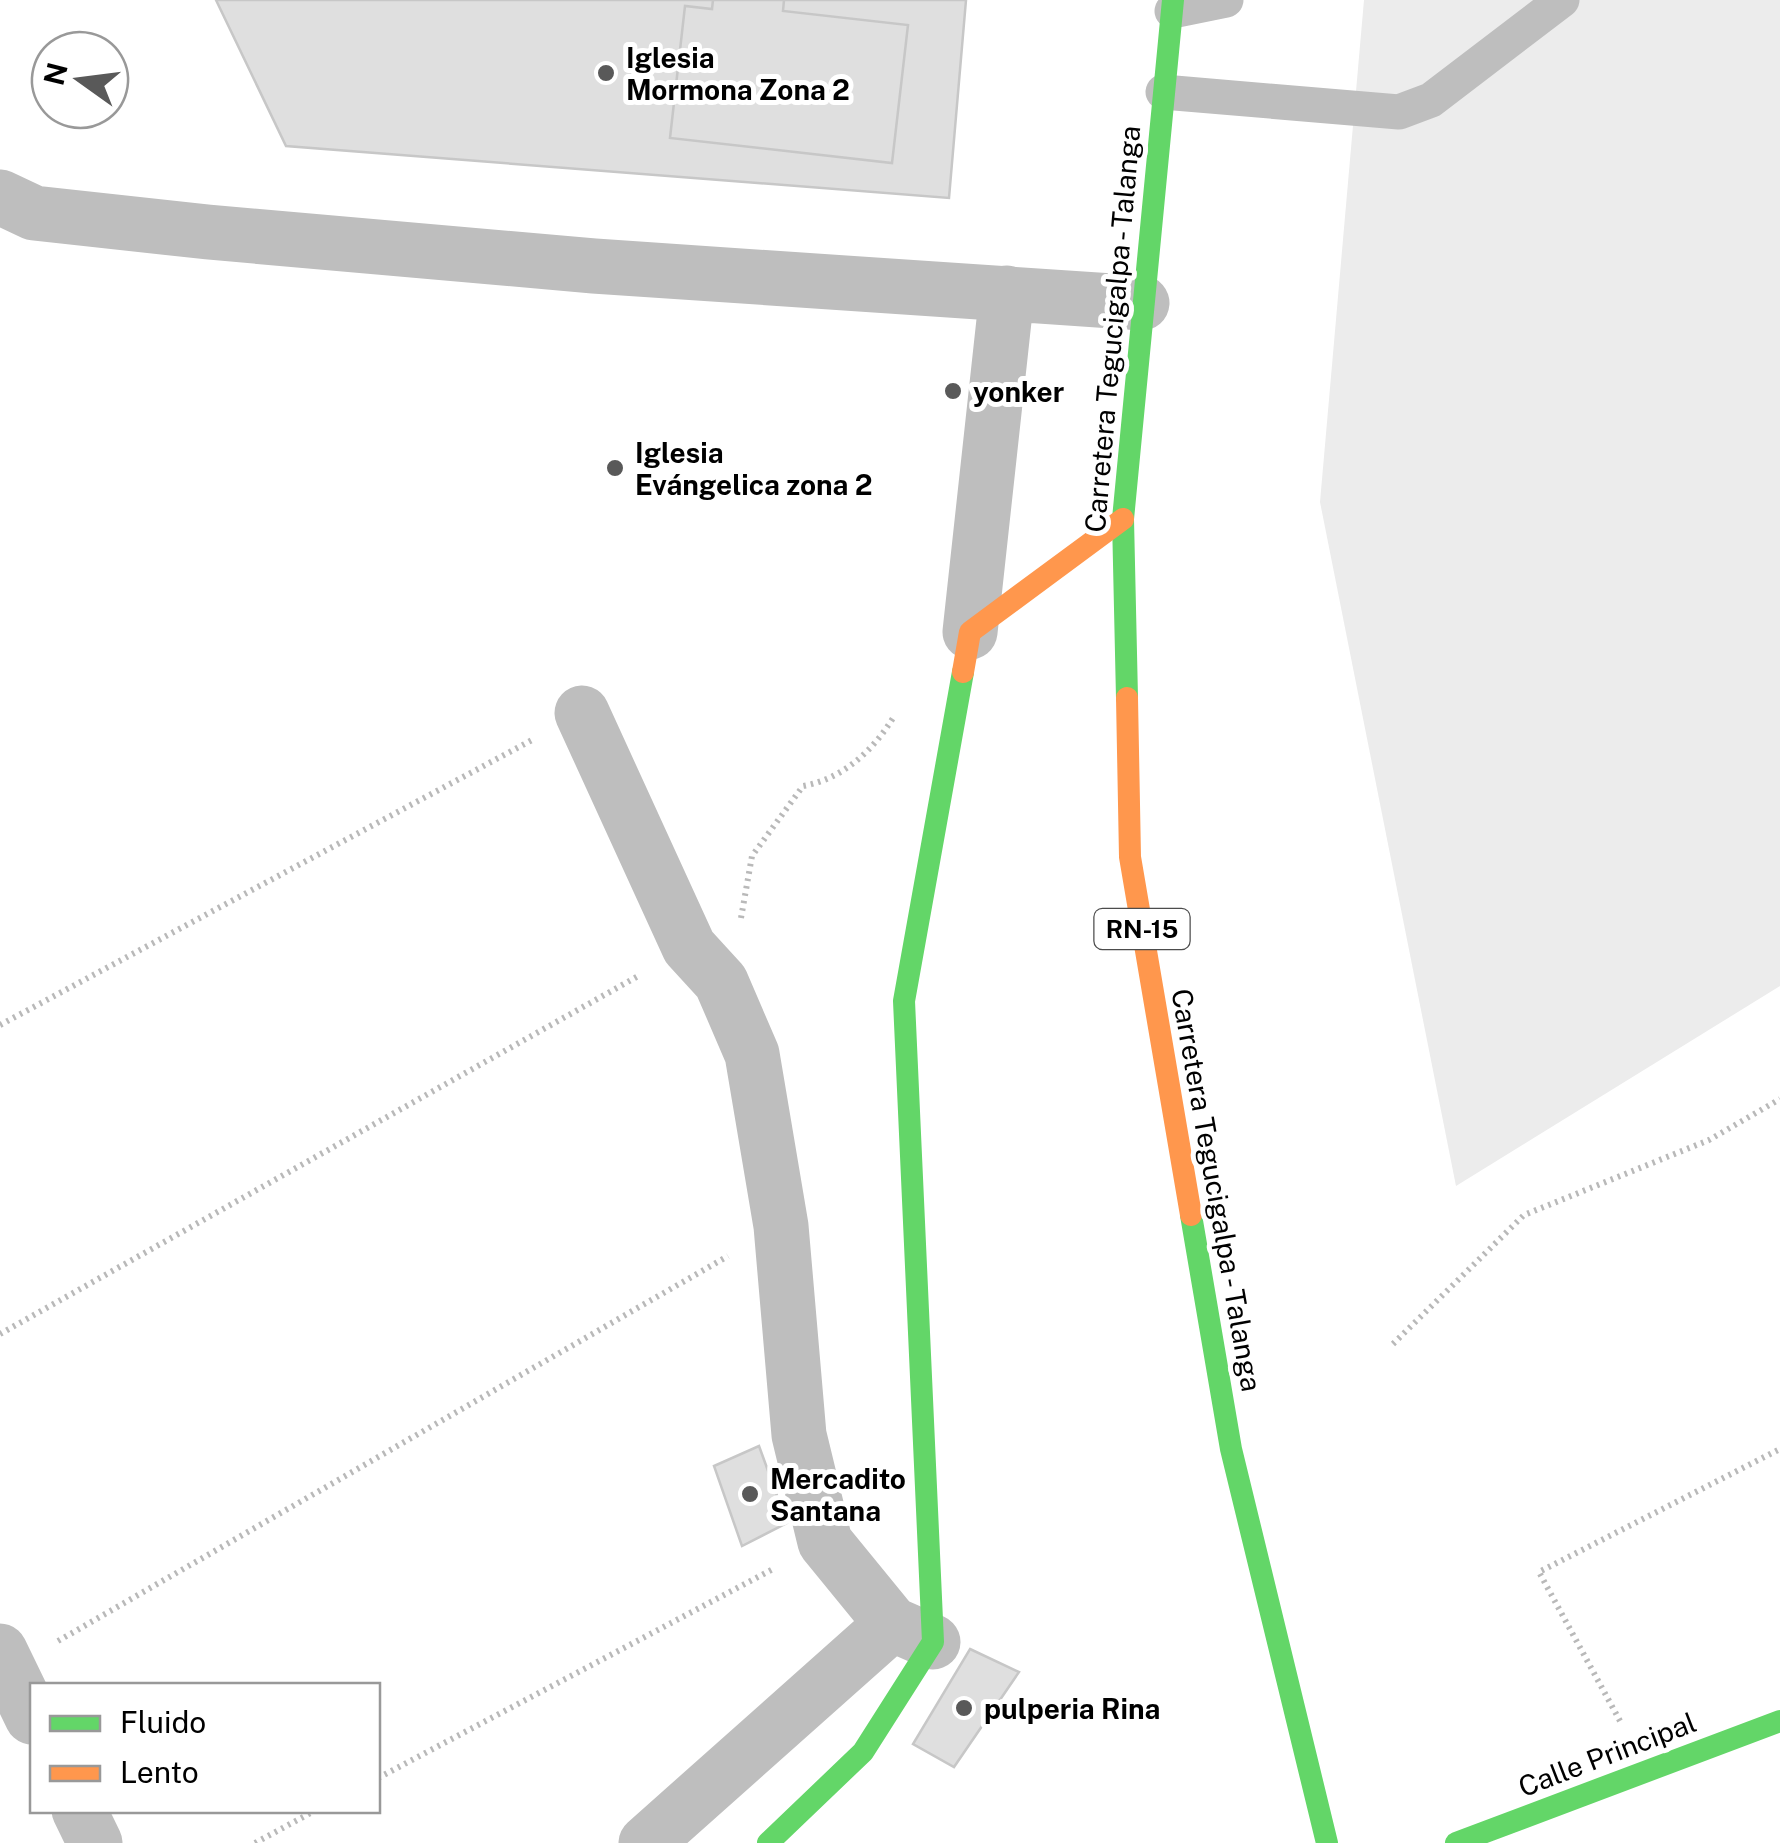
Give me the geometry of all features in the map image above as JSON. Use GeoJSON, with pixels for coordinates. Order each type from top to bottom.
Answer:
{"type":"FeatureCollection","features":[{"type":"Feature","properties":{"kind":"main road","name":"Carretera Tegucigalpa - Talanga"},"geometry":{"type":"LineString","coordinates":[[1172,5],[1122,519],[1130,858],[1230,1449],[1327,1843]]}},
{"type":"Feature","properties":{"kind":"main road"},"geometry":{"type":"LineString","coordinates":[[768,1843],[863,1752],[912,1632],[904,1001],[970,632],[1122,519]]}},
{"type":"Feature","properties":{"kind":"main road","name":"Calle Principal"},"geometry":{"type":"LineString","coordinates":[[1456,1843],[1780,1721]]}},
{"type":"Feature","properties":{"kind":"street"},"geometry":{"type":"LineString","coordinates":[[0,197],[34,213],[208,232],[594,266],[1142,303]]}},
{"type":"Feature","properties":{"kind":"street"},"geometry":{"type":"LineString","coordinates":[[970,632],[1007,294]]}},
{"type":"Feature","properties":{"kind":"street"},"geometry":{"type":"LineString","coordinates":[[582,713],[752,1054],[782,1226],[799,1436],[825,1542],[912,1632],[646,1843]]}},
{"type":"Feature","properties":{"kind":"street"},"geometry":{"type":"LineString","coordinates":[[80,1813],[95,1843]]}},
{"type":"Feature","properties":{"kind":"lane"},"geometry":{"type":"LineString","coordinates":[[1172,5],[1226,0]]}},
{"type":"Feature","properties":{"kind":"lane"},"geometry":{"type":"LineString","coordinates":[[1164,92],[1399,112],[1431,100],[1562,0]]}},
{"type":"Feature","properties":{"kind":"path"},"geometry":{"type":"LineString","coordinates":[[0,1334],[705,964],[743,912],[752,856],[803,786],[828,781],[877,744],[900,707]]}},
{"type":"Feature","properties":{"kind":"path"},"geometry":{"type":"LineString","coordinates":[[0,1025],[582,713]]}},
{"type":"Feature","properties":{"kind":"path"},"geometry":{"type":"LineString","coordinates":[[1393,1344],[1524,1215],[1709,1140],[1780,1099]]}},
{"type":"Feature","properties":{"kind":"path"},"geometry":{"type":"LineString","coordinates":[[14,1679],[782,1226]]}},
{"type":"Feature","properties":{"kind":"path"},"geometry":{"type":"LineString","coordinates":[[1647,1770],[1539,1572],[1780,1448]]}},
{"type":"Feature","properties":{"kind":"path"},"geometry":{"type":"LineString","coordinates":[[380,1777],[825,1542]]}},
{"type":"Feature","properties":{"kind":"path"},"geometry":{"type":"LineString","coordinates":[[255,1843],[310,1813]]}},
{"type":"Feature","properties":{"kind":"shaded area"},"geometry":{"type":"Polygon","coordinates":[[[1364,0],[1780,0],[1780,986],[1456,1186],[1320,502],[1364,0]]]}},
{"type":"Feature","properties":{"kind":"building","name":"Iglesia Mormona Zona 2"},"geometry":{"type":"Polygon","coordinates":[[[216,0],[966,0],[949,198],[286,146],[216,0]]]}},
{"type":"Feature","properties":{"kind":"building"},"geometry":{"type":"Polygon","coordinates":[[[713,0],[784,0],[783,11],[908,25],[892,163],[670,138],[685,6],[712,9],[713,0]]]}},
{"type":"Feature","properties":{"kind":"building","name":"Mercadito Santana"},"geometry":{"type":"Polygon","coordinates":[[[759,1446],[787,1523],[742,1546],[714,1466],[759,1446]]]}},
{"type":"Feature","properties":{"kind":"building","name":"pulperia Rina"},"geometry":{"type":"Polygon","coordinates":[[[970,1649],[1019,1672],[954,1767],[913,1744],[970,1649]]]}},
{"type":"Feature","properties":{"kind":"traffic: fast"},"geometry":{"type":"LineString","coordinates":[[1127,698],[1123,519],[1173,0]]}},
{"type":"Feature","properties":{"kind":"traffic: fast"},"geometry":{"type":"LineString","coordinates":[[768,1843],[863,1752],[933,1642],[904,1001],[963,672]]}},
{"type":"Feature","properties":{"kind":"traffic: fast"},"geometry":{"type":"LineString","coordinates":[[1191,1215],[1231,1449],[1327,1843]]}},
{"type":"Feature","properties":{"kind":"traffic: fast"},"geometry":{"type":"LineString","coordinates":[[1456,1843],[1780,1721]]}},
{"type":"Feature","properties":{"kind":"traffic: slow"},"geometry":{"type":"LineString","coordinates":[[963,672],[970,632],[1123,519]]}},
{"type":"Feature","properties":{"kind":"traffic: slow"},"geometry":{"type":"LineString","coordinates":[[1127,698],[1130,857],[1191,1215]]}},
{"type":"Feature","properties":{"kind":"place","name":"Iglesia Mormona Zona 2"},"geometry":{"type":"Point","coordinates":[606,73]}},
{"type":"Feature","properties":{"kind":"place","name":"yonker"},"geometry":{"type":"Point","coordinates":[953,391]}},
{"type":"Feature","properties":{"kind":"place","name":"Iglesia Evángelica zona 2"},"geometry":{"type":"Point","coordinates":[615,468]}},
{"type":"Feature","properties":{"kind":"place","name":"Mercadito Santana"},"geometry":{"type":"Point","coordinates":[750,1494]}},
{"type":"Feature","properties":{"kind":"place","name":"pulperia Rina"},"geometry":{"type":"Point","coordinates":[964,1708]}}]}
